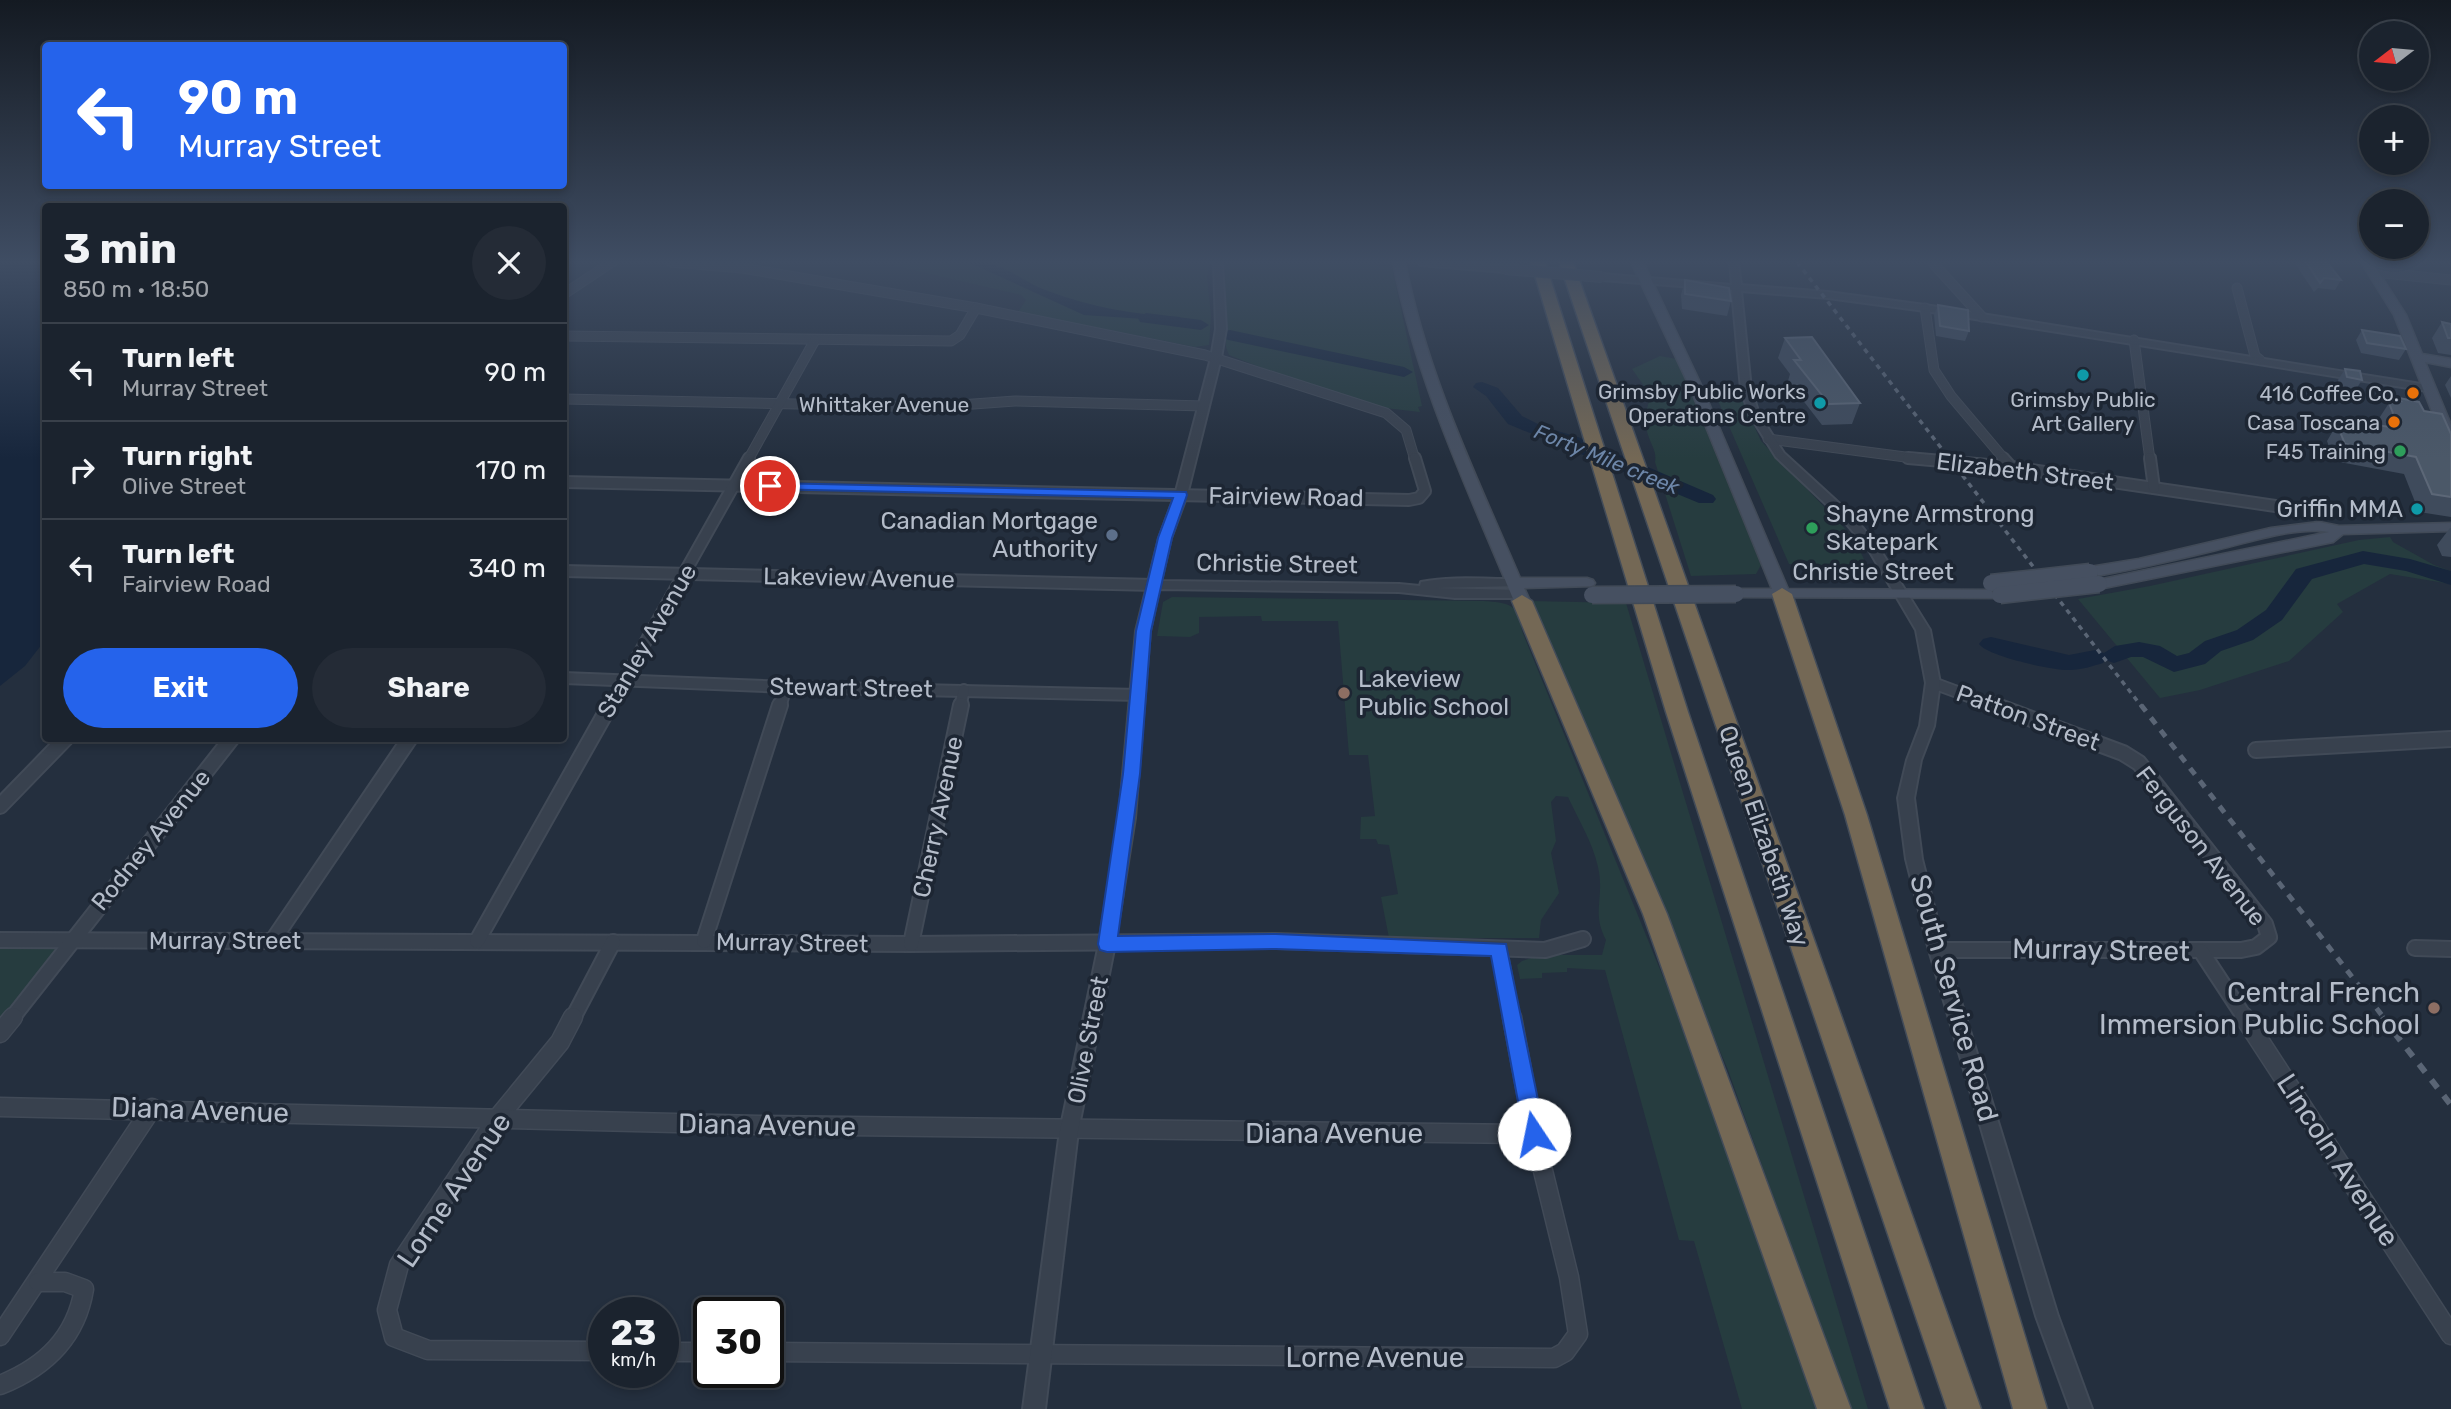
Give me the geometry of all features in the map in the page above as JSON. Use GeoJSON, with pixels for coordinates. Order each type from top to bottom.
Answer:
{"type":"FeatureCollection","features":[{"type":"Feature","properties":{"kind":"highway","name":"Queen Elizabeth Way"},"geometry":{"type":"LineString","coordinates":[[1559,328],[1677,712],[1907,1409]]}},
{"type":"Feature","properties":{"kind":"highway","name":"Queen Elizabeth Way"},"geometry":{"type":"LineString","coordinates":[[1589,328],[1964,1409]]}},
{"type":"Feature","properties":{"kind":"highway"},"geometry":{"type":"LineString","coordinates":[[1780,589],[1856,815],[2030,1409]]}},
{"type":"Feature","properties":{"kind":"highway"},"geometry":{"type":"LineString","coordinates":[[1518,593],[1655,914],[1834,1409]]}},
{"type":"Feature","properties":{"kind":"main road"},"geometry":{"type":"LineString","coordinates":[[1413,328],[1429,379],[1518,593]]}},
{"type":"Feature","properties":{"kind":"main road"},"geometry":{"type":"LineString","coordinates":[[1669,328],[1780,589]]}},
{"type":"Feature","properties":{"kind":"main road"},"geometry":{"type":"LineString","coordinates":[[2405,328],[2451,442]]}},
{"type":"Feature","properties":{"kind":"main road"},"geometry":{"type":"LineString","coordinates":[[2417,357],[2451,363]]}},
{"type":"Feature","properties":{"kind":"main road","name":"Christie Street"},"geometry":{"type":"LineString","coordinates":[[1518,593],[1589,589],[1995,589],[2095,578],[2139,564],[2271,533],[2319,526],[2339,530],[2451,527]]}},
{"type":"Feature","properties":{"kind":"street"},"geometry":{"type":"LineString","coordinates":[[567,336],[951,341],[960,335],[964,328]]}},
{"type":"Feature","properties":{"kind":"street"},"geometry":{"type":"LineString","coordinates":[[1071,328],[1216,358]]}},
{"type":"Feature","properties":{"kind":"street","name":"Olive Street"},"geometry":{"type":"LineString","coordinates":[[1034,1409],[1069,1131],[1107,944],[1127,818],[1143,631],[1165,538],[1181,495],[1204,407],[1222,328]]}},
{"type":"Feature","properties":{"kind":"street","name":"South Service Road"},"geometry":{"type":"LineString","coordinates":[[1741,328],[1746,390],[1754,414],[1768,439],[1780,455],[1849,519],[1875,551],[1923,630],[1933,683],[1927,726],[1914,760],[1906,798],[1914,859],[1937,950],[2048,1316],[2081,1409]]}},
{"type":"Feature","properties":{"kind":"street"},"geometry":{"type":"LineString","coordinates":[[1927,328],[1934,370],[1951,396],[2011,467]]}},
{"type":"Feature","properties":{"kind":"street"},"geometry":{"type":"LineString","coordinates":[[2053,328],[2427,388]]}},
{"type":"Feature","properties":{"kind":"street"},"geometry":{"type":"LineString","coordinates":[[2248,328],[2255,356],[2259,360]]}},
{"type":"Feature","properties":{"kind":"street","name":"Stanley Avenue"},"geometry":{"type":"LineString","coordinates":[[477,941],[815,340]]}},
{"type":"Feature","properties":{"kind":"street"},"geometry":{"type":"LineString","coordinates":[[2134,340],[2154,488]]}},
{"type":"Feature","properties":{"kind":"street","name":"Fairview Road"},"geometry":{"type":"LineString","coordinates":[[567,482],[1401,500],[1419,498],[1425,491],[1406,430],[1386,413],[1216,358]]}},
{"type":"Feature","properties":{"kind":"street","name":"Whittaker Avenue"},"geometry":{"type":"LineString","coordinates":[[567,399],[932,407],[1015,401],[1204,407]]}},
{"type":"Feature","properties":{"kind":"street","name":"Elizabeth Street"},"geometry":{"type":"LineString","coordinates":[[1768,439],[1784,439],[1888,456],[2011,467],[2283,507]]}},
{"type":"Feature","properties":{"kind":"street","name":"Lakeview Avenue"},"geometry":{"type":"LineString","coordinates":[[567,571],[1155,585]]}},
{"type":"Feature","properties":{"kind":"street","name":"Christie Street"},"geometry":{"type":"LineString","coordinates":[[1155,585],[1399,588],[1455,594],[1518,593]]}},
{"type":"Feature","properties":{"kind":"street","name":"Stewart Street"},"geometry":{"type":"LineString","coordinates":[[567,678],[786,687],[1139,695]]}},
{"type":"Feature","properties":{"kind":"street","name":"Patton Street"},"geometry":{"type":"LineString","coordinates":[[1933,683],[2123,753]]}},
{"type":"Feature","properties":{"kind":"street"},"geometry":{"type":"LineString","coordinates":[[704,942],[786,687]]}},
{"type":"Feature","properties":{"kind":"street","name":"Cherry Avenue"},"geometry":{"type":"LineString","coordinates":[[911,944],[964,690]]}},
{"type":"Feature","properties":{"kind":"street"},"geometry":{"type":"LineString","coordinates":[[2256,750],[2451,739]]}},
{"type":"Feature","properties":{"kind":"street"},"geometry":{"type":"LineString","coordinates":[[0,806],[62,742]]}},
{"type":"Feature","properties":{"kind":"street","name":"Rodney Avenue"},"geometry":{"type":"LineString","coordinates":[[72,942],[229,742]]}},
{"type":"Feature","properties":{"kind":"street"},"geometry":{"type":"LineString","coordinates":[[273,940],[407,742]]}},
{"type":"Feature","properties":{"kind":"street","name":"Ferguson Avenue"},"geometry":{"type":"LineString","coordinates":[[2123,753],[2139,763],[2264,924],[2269,937],[2264,944]]}},
{"type":"Feature","properties":{"kind":"street","name":"Murray Street"},"geometry":{"type":"LineString","coordinates":[[0,940],[911,944],[1276,941],[1545,950],[1583,939]]}},
{"type":"Feature","properties":{"kind":"street"},"geometry":{"type":"LineString","coordinates":[[0,1033],[72,942]]}},
{"type":"Feature","properties":{"kind":"street","name":"Lorne Avenue"},"geometry":{"type":"LineString","coordinates":[[588,1351],[428,1350],[394,1337],[387,1310],[399,1265],[496,1120],[560,1042],[613,942]]}},
{"type":"Feature","properties":{"kind":"street","name":"Murray Street"},"geometry":{"type":"LineString","coordinates":[[1937,950],[2201,951],[2241,950],[2264,944]]}},
{"type":"Feature","properties":{"kind":"street"},"geometry":{"type":"LineString","coordinates":[[2415,948],[2451,948]]}},
{"type":"Feature","properties":{"kind":"street","name":"Lorne Avenue"},"geometry":{"type":"LineString","coordinates":[[784,1352],[1554,1358],[1565,1352],[1578,1334],[1569,1277],[1534,1134],[1499,949]]}},
{"type":"Feature","properties":{"kind":"street","name":"Lincoln Avenue"},"geometry":{"type":"LineString","coordinates":[[2201,951],[2451,1335]]}},
{"type":"Feature","properties":{"kind":"street","name":"Diana Avenue"},"geometry":{"type":"LineString","coordinates":[[0,1107],[152,1108],[496,1120],[1069,1131],[1534,1134]]}},
{"type":"Feature","properties":{"kind":"street"},"geometry":{"type":"LineString","coordinates":[[0,1336],[152,1108]]}},
{"type":"Feature","properties":{"kind":"street"},"geometry":{"type":"LineString","coordinates":[[0,1385],[25,1377],[54,1355],[82,1309],[84,1289],[65,1282],[38,1282]]}},
{"type":"Feature","properties":{"kind":"green space"},"geometry":{"type":"Polygon","coordinates":[[[1098,328],[1210,328],[1209,345],[1195,347],[1098,328]]]}},
{"type":"Feature","properties":{"kind":"green space"},"geometry":{"type":"Polygon","coordinates":[[[1226,328],[1405,328],[1422,406],[1418,407],[1420,412],[1385,408],[1290,379],[1229,355],[1226,328]]]}},
{"type":"Feature","properties":{"kind":"green space"},"geometry":{"type":"Polygon","coordinates":[[[1660,356],[1677,359],[1761,565],[1756,574],[1691,576],[1646,430],[1646,415],[1651,396],[1632,369],[1660,356]]]}},
{"type":"Feature","properties":{"kind":"green space"},"geometry":{"type":"Polygon","coordinates":[[[1739,393],[1761,441],[1854,538],[1868,568],[1789,564],[1715,394],[1739,393]]]}},
{"type":"Feature","properties":{"kind":"green space"},"geometry":{"type":"Polygon","coordinates":[[[2390,537],[2393,542],[2434,565],[2451,571],[2451,584],[2390,574],[2337,604],[2343,612],[2289,661],[2200,690],[2160,698],[2078,599],[2359,540],[2390,537]]]}},
{"type":"Feature","properties":{"kind":"green space"},"geometry":{"type":"Polygon","coordinates":[[[1172,597],[1483,601],[1506,604],[1515,610],[1670,994],[1817,1409],[1742,1409],[1694,1241],[1679,1240],[1605,970],[1567,968],[1567,972],[1542,973],[1542,978],[1520,979],[1517,965],[1522,961],[1540,955],[1602,955],[1606,940],[1599,921],[1600,878],[1596,858],[1568,797],[1556,796],[1551,802],[1556,841],[1551,853],[1559,893],[1541,920],[1539,938],[1389,938],[1381,897],[1398,894],[1389,845],[1378,844],[1376,839],[1360,839],[1361,817],[1375,816],[1368,755],[1349,755],[1338,621],[1262,621],[1261,616],[1199,617],[1199,633],[1190,637],[1157,636],[1163,602],[1172,597]]]}},
{"type":"Feature","properties":{"kind":"green space"},"geometry":{"type":"Polygon","coordinates":[[[1529,601],[1626,603],[1868,1409],[1849,1409],[1728,1070],[1529,601]]]}},
{"type":"Feature","properties":{"kind":"green space"},"geometry":{"type":"Polygon","coordinates":[[[0,945],[58,948],[0,1019],[0,945]]]}},
{"type":"Feature","properties":{"kind":"water"},"geometry":{"type":"Polygon","coordinates":[[[0,328],[42,328],[42,644],[25,666],[0,686],[0,328]]]}},
{"type":"Feature","properties":{"kind":"building"},"geometry":{"type":"Polygon","coordinates":[[[2444,328],[2451,328],[2451,338],[2448,338],[2444,328]]]}},
{"type":"Feature","properties":{"kind":"building"},"geometry":{"type":"Polygon","coordinates":[[[2362,330],[2400,336],[2406,349],[2367,343],[2362,330]]]}},
{"type":"Feature","properties":{"kind":"building"},"geometry":{"type":"Polygon","coordinates":[[[1812,337],[1860,403],[1829,404],[1794,360],[1801,360],[1785,338],[1812,337]]]}},
{"type":"Feature","properties":{"kind":"building"},"geometry":{"type":"Polygon","coordinates":[[[2345,369],[2360,371],[2362,380],[2347,377],[2345,369]]]}},
{"type":"Feature","properties":{"kind":"building"},"geometry":{"type":"Polygon","coordinates":[[[2399,398],[2419,402],[2424,411],[2442,414],[2451,434],[2451,497],[2432,494],[2416,457],[2345,444],[2337,424],[2348,426],[2347,421],[2398,426],[2389,403],[2394,403],[2392,400],[2401,401],[2399,398]]]}},
{"type":"Feature","properties":{"kind":"waterway","name":"Forty Mile creek"},"geometry":{"type":"LineString","coordinates":[[1230,335],[1404,372]]}},
{"type":"Feature","properties":{"kind":"waterway","name":"Forty Mile creek"},"geometry":{"type":"LineString","coordinates":[[1482,387],[1492,392],[1515,420],[1706,499]]}},
{"type":"Feature","properties":{"kind":"waterway","name":"Forty Mile creek"},"geometry":{"type":"LineString","coordinates":[[2114,655],[2139,649],[2152,652],[2174,664],[2197,659],[2213,646],[2245,635],[2274,615],[2304,574],[2363,557],[2410,565],[2451,578]]}},
{"type":"Feature","properties":{"kind":"waterway","name":"Forty Mile creek"},"geometry":{"type":"LineString","coordinates":[[1991,644],[2069,663],[2095,658]]}},
{"type":"Feature","properties":{"kind":"railway"},"geometry":{"type":"LineString","coordinates":[[1848,328],[2142,707]]}},
{"type":"Feature","properties":{"kind":"railway"},"geometry":{"type":"LineString","coordinates":[[2141,705],[2384,1018]]}},
{"type":"Feature","properties":{"kind":"railway"},"geometry":{"type":"LineString","coordinates":[[2382,1017],[2451,1105]]}},
{"type":"Feature","properties":{"kind":"place","name":"Grimsby Public Art Gallery"},"geometry":{"type":"Point","coordinates":[2083,375]}},
{"type":"Feature","properties":{"kind":"place","name":"416 Coffee Co."},"geometry":{"type":"Point","coordinates":[2413,393]}},
{"type":"Feature","properties":{"kind":"place","name":"Grimsby Public Works Operations Centre"},"geometry":{"type":"Point","coordinates":[1820,403]}},
{"type":"Feature","properties":{"kind":"place","name":"Casa Toscana"},"geometry":{"type":"Point","coordinates":[2394,422]}},
{"type":"Feature","properties":{"kind":"place","name":"F45 Training"},"geometry":{"type":"Point","coordinates":[2400,451]}},
{"type":"Feature","properties":{"kind":"place","name":"Griffin MMA"},"geometry":{"type":"Point","coordinates":[2417,509]}},
{"type":"Feature","properties":{"kind":"place","name":"Shayne Armstrong Skatepark"},"geometry":{"type":"Point","coordinates":[1812,528]}},
{"type":"Feature","properties":{"kind":"place","name":"Canadian Mortgage Authority"},"geometry":{"type":"Point","coordinates":[1112,535]}},
{"type":"Feature","properties":{"kind":"place","name":"Lakeview Public School"},"geometry":{"type":"Point","coordinates":[1344,693]}},
{"type":"Feature","properties":{"kind":"place","name":"Central French Immersion Public School"},"geometry":{"type":"Point","coordinates":[2434,1008]}},
{"type":"Feature","properties":{"kind":"route"},"geometry":{"type":"LineString","coordinates":[[770,486],[1181,495],[1165,538],[1143,631],[1127,818],[1107,944],[1276,941],[1499,949],[1534,1134]]}}]}
